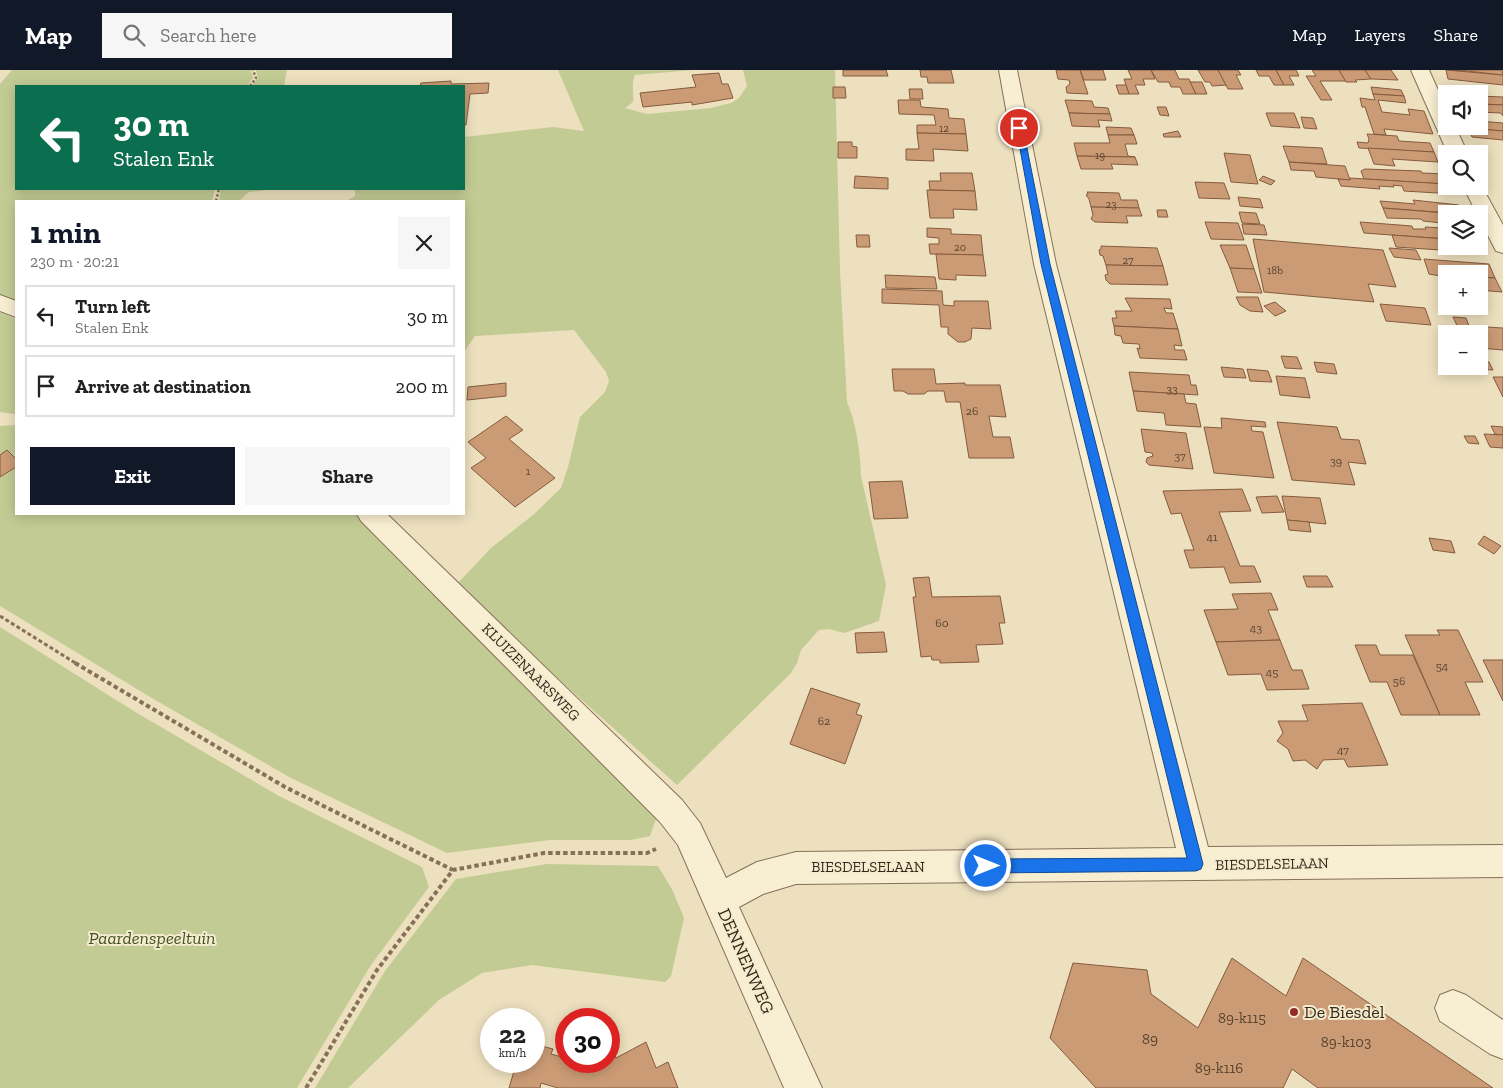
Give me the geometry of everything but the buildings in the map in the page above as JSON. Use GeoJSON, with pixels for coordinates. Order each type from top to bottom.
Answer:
{"type":"FeatureCollection","features":[{"type":"Feature","properties":{"kind":"street"},"geometry":{"type":"LineString","coordinates":[[1008,70],[1045,264],[1196,864]]}},
{"type":"Feature","properties":{"kind":"street"},"geometry":{"type":"LineString","coordinates":[[1420,70],[1454,145]]}},
{"type":"Feature","properties":{"kind":"street"},"geometry":{"type":"LineString","coordinates":[[1478,195],[1503,246]]}},
{"type":"Feature","properties":{"kind":"street"},"geometry":{"type":"LineString","coordinates":[[0,303],[15,309]]}},
{"type":"Feature","properties":{"kind":"street","name":"KLUIZENAARSWEG"},"geometry":{"type":"LineString","coordinates":[[371,515],[671,811],[688,834]]}},
{"type":"Feature","properties":{"kind":"street","name":"DENNENWEG"},"geometry":{"type":"LineString","coordinates":[[688,834],[803,1088]]}},
{"type":"Feature","properties":{"kind":"street","name":"BIESDELSELAAN"},"geometry":{"type":"LineString","coordinates":[[719,900],[757,880],[796,868],[1503,862]]}},
{"type":"Feature","properties":{"kind":"street"},"geometry":{"type":"LineString","coordinates":[[1453,1008],[1503,1041]]}},
{"type":"Feature","properties":{"kind":"path"},"geometry":{"type":"LineString","coordinates":[[251,85],[256,78],[254,70]]}},
{"type":"Feature","properties":{"kind":"path"},"geometry":{"type":"LineString","coordinates":[[0,616],[144,705],[285,787],[453,870],[544,853],[647,854],[688,834]]}},
{"type":"Feature","properties":{"kind":"path"},"geometry":{"type":"LineString","coordinates":[[306,1088],[377,970],[453,870]]}},
{"type":"Feature","properties":{"kind":"green space"},"geometry":{"type":"Polygon","coordinates":[[[12,70],[251,70],[253,78],[248,85],[15,85],[15,190],[215,190],[212,200],[15,200],[15,300],[0,294],[0,84],[12,70]]]}},
{"type":"Feature","properties":{"kind":"green space"},"geometry":{"type":"Polygon","coordinates":[[[256,70],[287,70],[284,85],[253,85],[258,78],[256,70]]]}},
{"type":"Feature","properties":{"kind":"green space"},"geometry":{"type":"Polygon","coordinates":[[[558,70],[693,70],[635,75],[633,102],[625,108],[647,114],[711,108],[731,103],[739,98],[747,86],[743,70],[835,70],[840,271],[847,402],[856,429],[861,476],[886,585],[879,621],[844,633],[829,629],[819,630],[801,650],[797,663],[791,673],[677,785],[509,635],[457,584],[491,548],[533,515],[561,488],[580,417],[605,392],[609,381],[606,372],[574,330],[475,336],[465,351],[465,200],[348,200],[355,196],[355,190],[465,190],[465,137],[553,127],[584,131],[558,70]]]}},
{"type":"Feature","properties":{"kind":"green space"},"geometry":{"type":"Polygon","coordinates":[[[221,190],[266,190],[249,192],[240,200],[219,200],[221,190]]]}},
{"type":"Feature","properties":{"kind":"green space"},"geometry":{"type":"Polygon","coordinates":[[[0,312],[15,319],[15,414],[0,412],[0,312]]]}},
{"type":"Feature","properties":{"kind":"green space"},"geometry":{"type":"Polygon","coordinates":[[[15,425],[15,515],[356,515],[493,651],[656,819],[650,836],[631,840],[550,840],[447,853],[291,778],[150,697],[0,606],[0,426],[15,425]]]}},
{"type":"Feature","properties":{"kind":"green space","name":"Paardenspeeltuin"},"geometry":{"type":"Polygon","coordinates":[[[0,627],[137,713],[279,796],[422,867],[429,887],[371,965],[297,1088],[0,1088],[0,627]]]}},
{"type":"Feature","properties":{"kind":"green space"},"geometry":{"type":"Polygon","coordinates":[[[547,864],[658,866],[672,889],[684,918],[671,976],[665,982],[532,965],[482,973],[439,1000],[348,1088],[315,1088],[385,971],[456,879],[547,864]]]}},
{"type":"Feature","properties":{"kind":"place","name":"De Biesdel"},"geometry":{"type":"Point","coordinates":[1294,1012]}},
{"type":"Feature","properties":{"kind":"route"},"geometry":{"type":"LineString","coordinates":[[986,866],[1196,864],[1045,264],[1019,128]]}}]}
